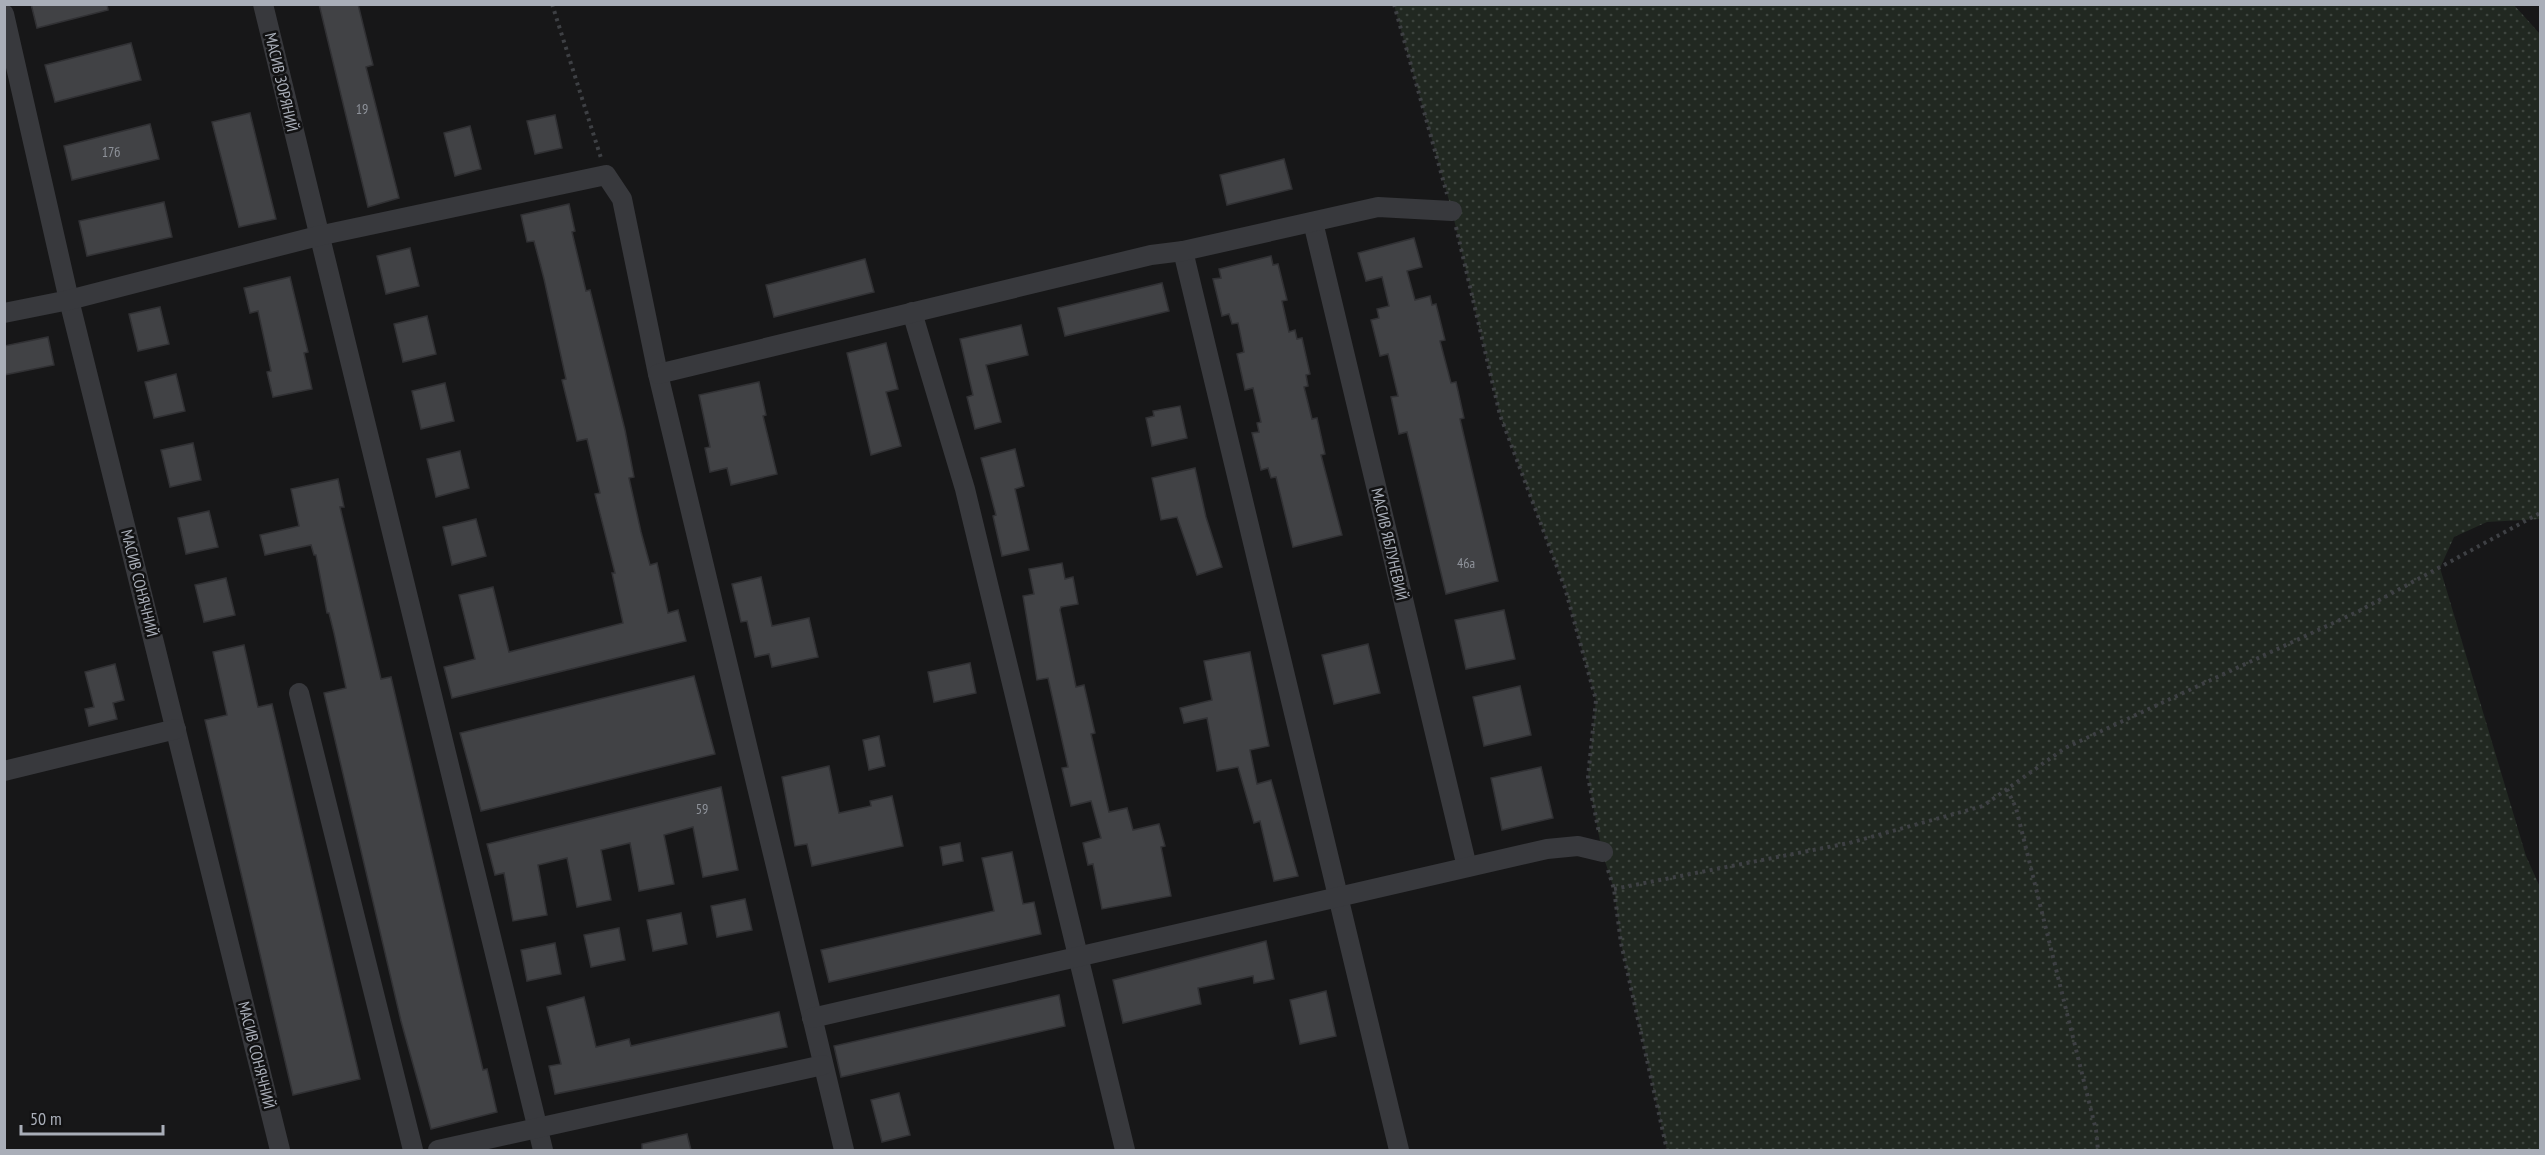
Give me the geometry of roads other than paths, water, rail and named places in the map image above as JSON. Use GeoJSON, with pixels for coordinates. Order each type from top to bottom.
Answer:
{"type":"FeatureCollection","features":[{"type":"Feature","properties":{"kind":"street","name":"МАСИВ ЗОРЯНИЙ"},"geometry":{"type":"LineString","coordinates":[[263,4],[543,1150]]}},
{"type":"Feature","properties":{"kind":"street","name":"МАСИВ СОНЯЧНИЙ"},"geometry":{"type":"LineString","coordinates":[[4,14],[69,300],[280,1150]]}},
{"type":"Feature","properties":{"kind":"street"},"geometry":{"type":"LineString","coordinates":[[4,314],[69,300],[318,236],[606,175],[622,199],[658,374],[844,1150]]}},
{"type":"Feature","properties":{"kind":"street"},"geometry":{"type":"LineString","coordinates":[[658,374],[1151,255],[1183,252],[1378,207],[1452,211]]}},
{"type":"Feature","properties":{"kind":"street","name":"МАСИВ ЯБЛУНЕВИЙ"},"geometry":{"type":"LineString","coordinates":[[1312,222],[1467,867]]}},
{"type":"Feature","properties":{"kind":"street"},"geometry":{"type":"LineString","coordinates":[[1183,252],[1336,897],[1399,1150]]}},
{"type":"Feature","properties":{"kind":"street"},"geometry":{"type":"LineString","coordinates":[[912,312],[965,489],[1125,1150]]}},
{"type":"Feature","properties":{"kind":"street"},"geometry":{"type":"LineString","coordinates":[[299,693],[412,1150]]}},
{"type":"Feature","properties":{"kind":"street"},"geometry":{"type":"LineString","coordinates":[[4,771],[176,729]]}},
{"type":"Feature","properties":{"kind":"street"},"geometry":{"type":"LineString","coordinates":[[812,1018],[1077,955],[1547,849],[1578,846],[1602,852]]}},
{"type":"Feature","properties":{"kind":"street"},"geometry":{"type":"LineString","coordinates":[[438,1150],[823,1065]]}}]}
